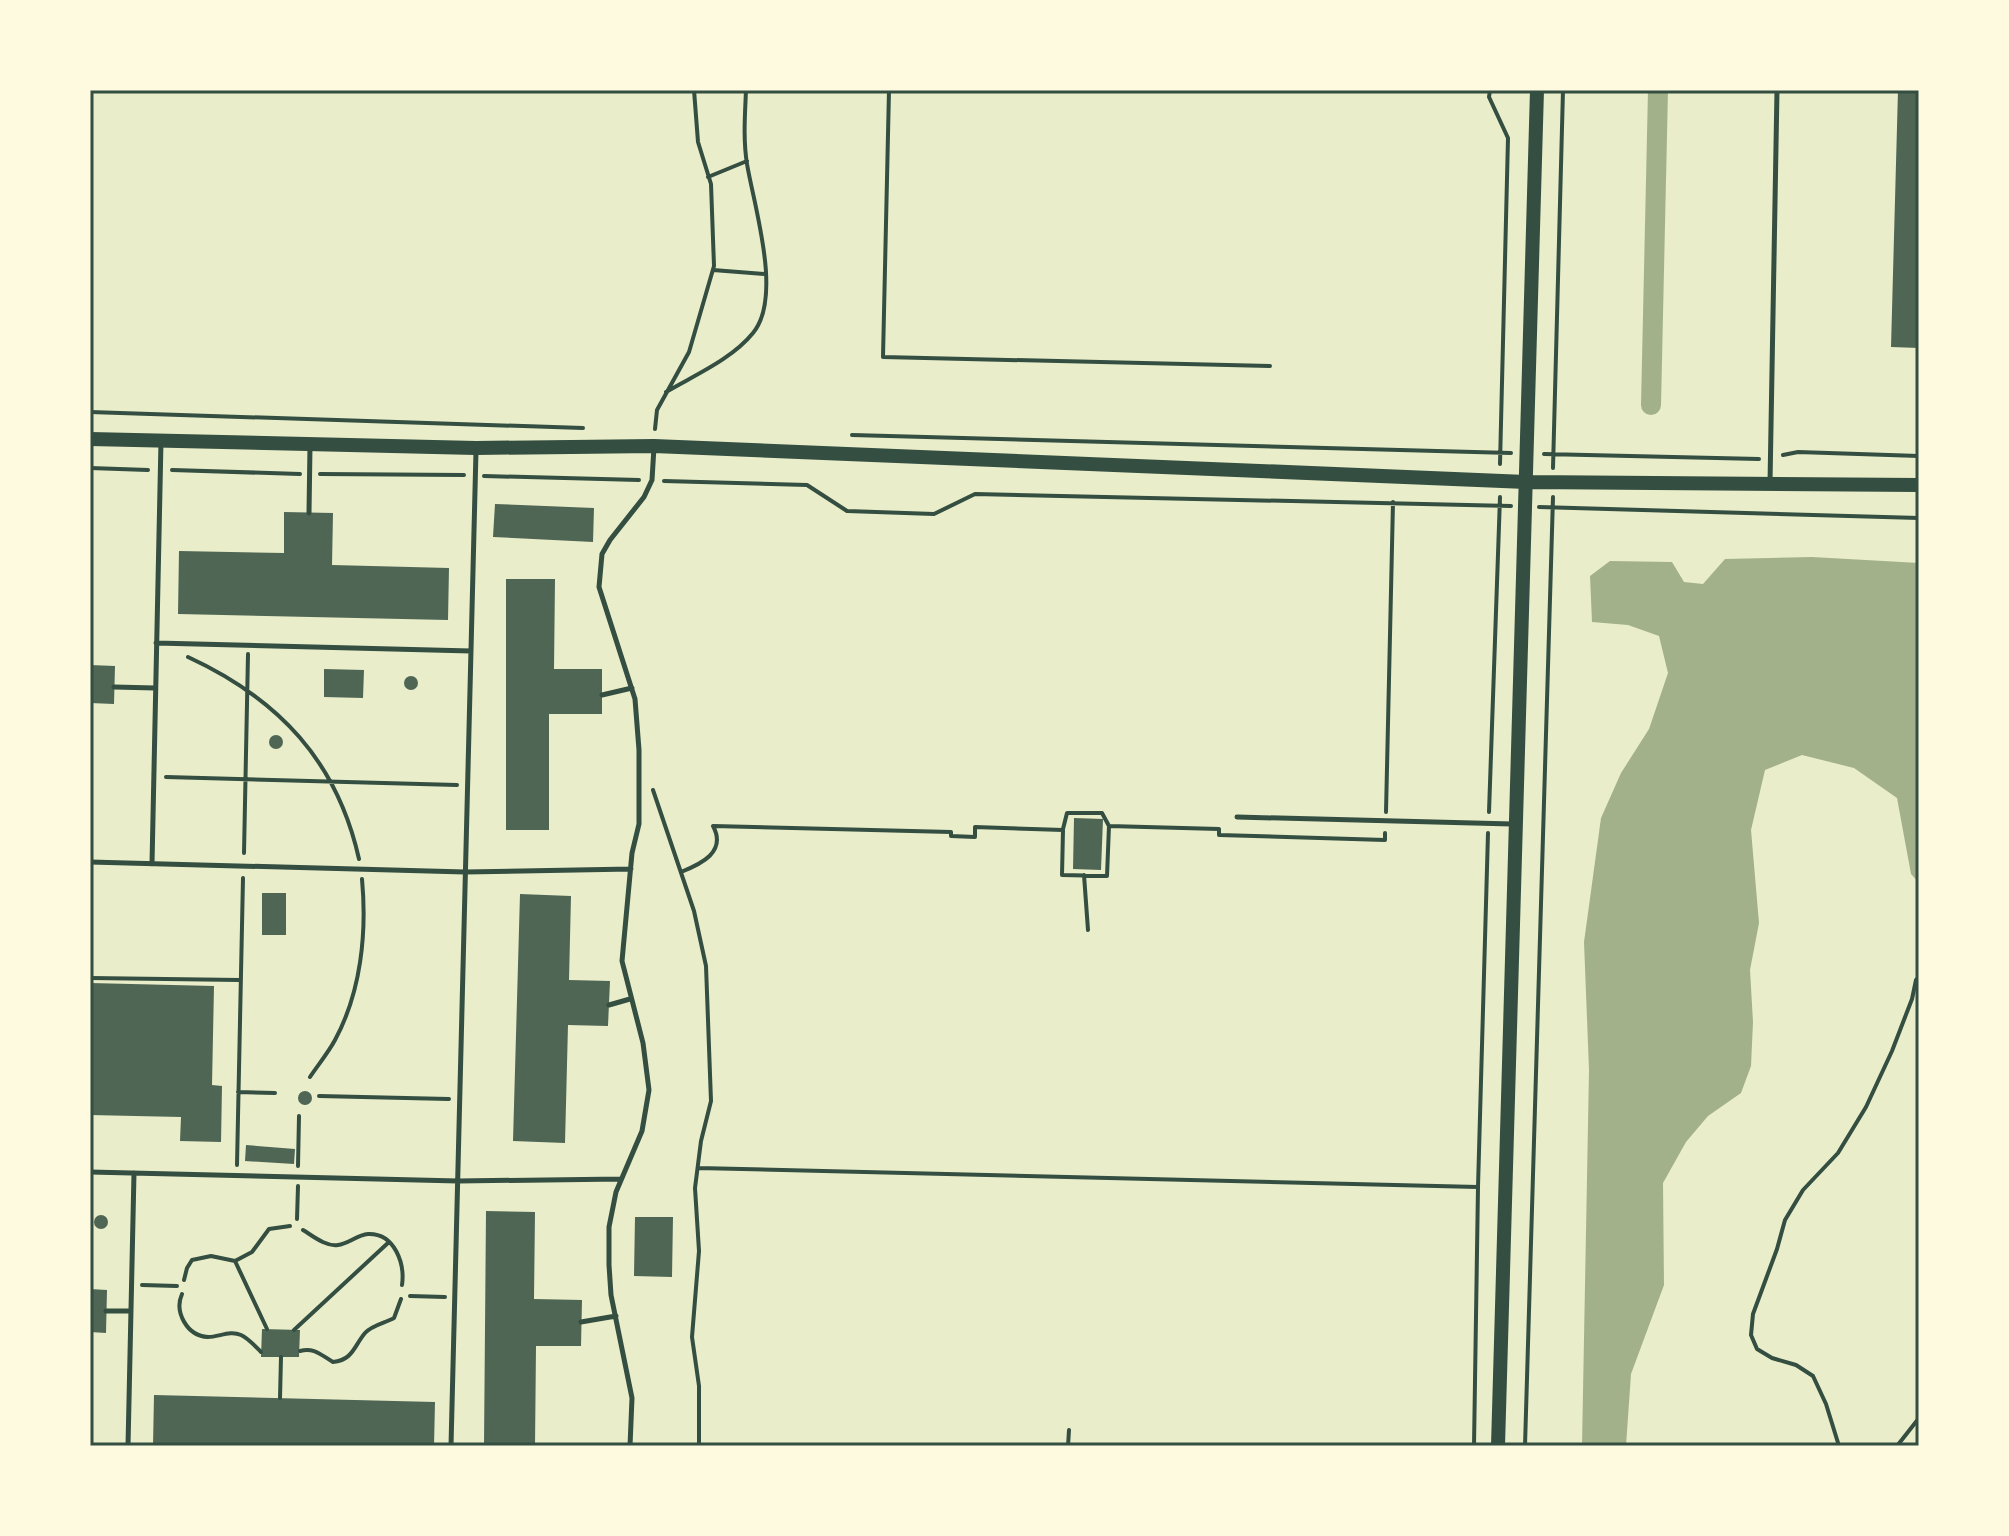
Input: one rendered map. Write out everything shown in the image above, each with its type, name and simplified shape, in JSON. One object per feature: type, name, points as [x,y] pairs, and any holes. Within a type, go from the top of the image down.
[{"type":"street","points":[[1498,1446],[1514,824],[1529,454],[1537,90]]},
{"type":"street","points":[[90,439],[476,448],[654,446],[1528,482],[1919,485]]},
{"type":"lane","points":[[1770,484],[1777,90]]},
{"type":"lane","points":[[152,864],[161,440]]},
{"type":"lane","points":[[309,513],[310,444]]},
{"type":"lane","points":[[630,1446],[632,1398],[611,1295],[609,1227],[621,1179],[642,1131],[649,1090],[643,1043],[622,961],[639,824],[639,750],[632,688],[599,587],[599,572],[602,554],[610,540],[644,497],[652,480],[654,446]]},
{"type":"lane","points":[[451,1446],[476,448]]},
{"type":"lane","points":[[156,643],[471,651]]},
{"type":"lane","points":[[114,687],[155,688]]},
{"type":"lane","points":[[602,695],[632,688]]},
{"type":"lane","points":[[1237,817],[1514,824]]},
{"type":"lane","points":[[90,862],[465,872],[631,869]]},
{"type":"lane","points":[[609,1005],[630,999]]},
{"type":"lane","points":[[90,1172],[458,1181],[621,1179]]},
{"type":"lane","points":[[128,1446],[134,1173]]},
{"type":"lane","points":[[106,1311],[131,1311]]},
{"type":"lane","points":[[581,1322],[616,1316]]},
{"type":"path","points":[[654,446],[657,410],[689,352],[713,270],[714,234],[708,177],[698,142],[694,90]]},
{"type":"path","points":[[664,394],[738,349],[756,331],[764,307],[763,233],[747,161],[744,127],[746,90]]},
{"type":"path","points":[[889,90],[883,357],[1270,366]]},
{"type":"path","points":[[1474,1446],[1478,1187],[1508,138],[1489,97],[1490,90]]},
{"type":"path","points":[[1525,1446],[1563,90]]},
{"type":"path","points":[[708,177],[747,161]]},
{"type":"path","points":[[713,270],[765,274]]},
{"type":"path","points":[[90,412],[598,428]]},
{"type":"path","points":[[645,430],[655,430]]},
{"type":"path","points":[[845,435],[1748,460],[1798,452],[1919,456]]},
{"type":"path","points":[[90,468],[807,485],[847,511],[934,514],[975,494],[1393,502],[1919,518]]},
{"type":"path","points":[[1109,826],[1219,829],[1219,835],[1385,840],[1393,502]]},
{"type":"path","points":[[236,1176],[248,646]]},
{"type":"path","points":[[184,655],[211,668],[284,718],[309,747],[330,781],[352,831],[361,869],[363,945],[352,1000],[335,1040],[310,1077]]},
{"type":"path","points":[[639,750],[694,911],[706,966],[711,1101],[701,1141],[695,1188],[699,1251],[692,1337],[699,1386],[699,1446]]},
{"type":"path","points":[[153,777],[468,785]]},
{"type":"path","points":[[1067,813],[1102,813],[1109,826],[1107,876],[1062,875],[1063,830],[1067,813]]},
{"type":"path","points":[[681,872],[704,863],[712,855],[717,833],[713,826],[951,832],[951,836],[975,837],[975,827],[1063,830]]},
{"type":"path","points":[[1084,875],[1088,930]]},
{"type":"path","points":[[1839,1446],[1826,1404],[1813,1376],[1796,1365],[1772,1358],[1757,1349],[1751,1335],[1753,1314],[1785,1220],[1803,1190],[1838,1153],[1866,1107],[1892,1051],[1919,977]]},
{"type":"path","points":[[90,978],[241,980]]},
{"type":"path","points":[[238,1092],[275,1093]]},
{"type":"path","points":[[319,1096],[460,1099]]},
{"type":"path","points":[[698,1168],[1478,1187]]},
{"type":"path","points":[[184,1280],[192,1260],[211,1256],[235,1261],[252,1252],[269,1229],[290,1226]]},
{"type":"path","points":[[303,1230],[329,1245],[339,1245],[370,1234],[389,1242],[402,1261],[402,1285]]},
{"type":"path","points":[[294,1330],[389,1242]]},
{"type":"path","points":[[235,1261],[267,1329]]},
{"type":"path","points":[[132,1285],[177,1286]]},
{"type":"path","points":[[182,1294],[178,1307],[180,1315],[185,1325],[194,1332],[205,1337],[230,1333],[241,1335],[261,1352]]},
{"type":"path","points":[[410,1296],[455,1297]]},
{"type":"path","points":[[300,1351],[320,1352],[333,1362],[342,1361],[352,1355],[364,1334],[394,1318],[401,1299]]},
{"type":"path","points":[[280,1398],[281,1357]]},
{"type":"path","points":[[1897,1446],[1919,1418]]},
{"type":"path","points":[[1068,1446],[1069,1430]]},
{"type":"shaded area","points":[[1812,557],[1919,563],[1919,883],[1911,874],[1897,798],[1854,768],[1802,755],[1765,770],[1751,830],[1759,923],[1750,970],[1753,1022],[1751,1066],[1741,1093],[1708,1116],[1686,1142],[1663,1183],[1664,1285],[1631,1374],[1626,1446],[1582,1446],[1589,1070],[1584,942],[1601,818],[1621,773],[1649,729],[1668,673],[1659,636],[1628,625],[1592,622],[1590,576],[1610,561],[1672,562],[1684,582],[1703,584],[1725,559]]},
{"type":"building","points":[[1898,90],[1919,90],[1919,348],[1891,347]]},
{"type":"building","points":[[495,504],[594,508],[593,542],[493,537]]},
{"type":"building","points":[[284,512],[333,513],[332,565],[449,568],[448,620],[178,614],[179,551],[284,553]]},
{"type":"building","points":[[506,579],[555,579],[554,669],[602,669],[602,714],[549,714],[549,830],[506,830]]},
{"type":"building","points":[[90,665],[115,666],[114,704],[90,703]]},
{"type":"building","points":[[324,669],[364,670],[363,698],[324,697]]},
{"type":"building","points":[[411,676],[418,683],[411,690],[404,683]]},
{"type":"building","points":[[276,735],[283,742],[276,749],[269,742]]},
{"type":"building","points":[[1074,818],[1103,819],[1101,870],[1073,869]]},
{"type":"building","points":[[262,893],[286,893],[286,935],[262,935]]},
{"type":"building","points":[[520,894],[571,896],[569,980],[610,981],[608,1026],[568,1025],[565,1143],[513,1141]]},
{"type":"building","points":[[90,983],[214,986],[212,1085],[222,1086],[221,1142],[180,1141],[181,1117],[90,1115]]},
{"type":"building","points":[[305,1091],[312,1098],[305,1105],[298,1098]]},
{"type":"building","points":[[246,1145],[295,1149],[294,1164],[245,1161]]},
{"type":"building","points":[[486,1211],[535,1212],[534,1299],[582,1300],[581,1346],[536,1346],[535,1446],[484,1446]]},
{"type":"building","points":[[101,1215],[108,1222],[101,1229],[94,1222]]},
{"type":"building","points":[[635,1217],[673,1217],[672,1277],[634,1276]]},
{"type":"building","points":[[90,1289],[107,1290],[106,1333],[90,1332]]},
{"type":"building","points":[[262,1329],[300,1330],[299,1357],[261,1357]]},
{"type":"building","points":[[154,1395],[435,1402],[434,1446],[153,1446]]},
{"type":"waterway","points":[[1651,405],[1658,90]]}]
